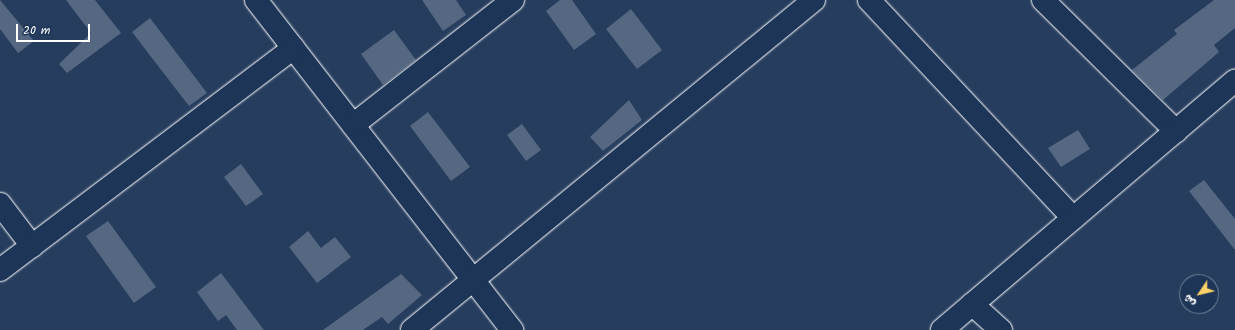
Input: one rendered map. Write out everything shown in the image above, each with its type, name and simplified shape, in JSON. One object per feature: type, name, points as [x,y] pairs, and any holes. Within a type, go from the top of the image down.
[{"type":"street","points":[[256,0],[512,330]]},
{"type":"street","points":[[353,125],[513,0]]},
{"type":"street","points":[[412,330],[814,0]]},
{"type":"street","points":[[869,0],[1073,218]]},
{"type":"street","points":[[1043,0],[1176,131]]},
{"type":"street","points":[[0,270],[294,48]]},
{"type":"street","points":[[942,330],[1235,81]]},
{"type":"street","points":[[0,204],[32,246]]},
{"type":"street","points":[[972,304],[1001,330]]},
{"type":"building","points":[[0,0],[34,41],[18,53],[0,29]]},
{"type":"building","points":[[66,0],[95,0],[121,33],[67,73],[59,64],[91,33]]},
{"type":"building","points":[[422,0],[456,0],[466,15],[443,31]]},
{"type":"building","points":[[560,0],[572,0],[596,34],[574,50],[546,11]]},
{"type":"building","points":[[1214,0],[1235,0],[1235,28],[1214,45],[1219,52],[1163,100],[1132,70],[1177,34],[1174,30]]},
{"type":"building","points":[[631,9],[662,50],[637,69],[606,29]]},
{"type":"building","points":[[150,18],[207,93],[189,106],[132,32]]},
{"type":"building","points":[[394,30],[416,60],[383,85],[361,54]]},
{"type":"building","points":[[629,100],[642,120],[603,151],[590,137]]},
{"type":"building","points":[[428,112],[470,167],[451,181],[410,126]]},
{"type":"building","points":[[522,124],[541,150],[526,161],[507,135]]},
{"type":"building","points":[[1078,130],[1090,149],[1061,167],[1048,148]]},
{"type":"building","points":[[241,164],[263,194],[246,206],[224,177]]},
{"type":"building","points":[[1204,180],[1235,219],[1235,250],[1189,191]]},
{"type":"building","points":[[108,221],[156,287],[134,303],[86,236]]},
{"type":"building","points":[[308,231],[321,248],[335,237],[351,257],[317,283],[289,247]]},
{"type":"building","points":[[221,273],[264,330],[237,330],[226,315],[218,321],[197,292]]},
{"type":"building","points":[[401,274],[422,295],[388,324],[382,317],[363,330],[323,330]]}]
